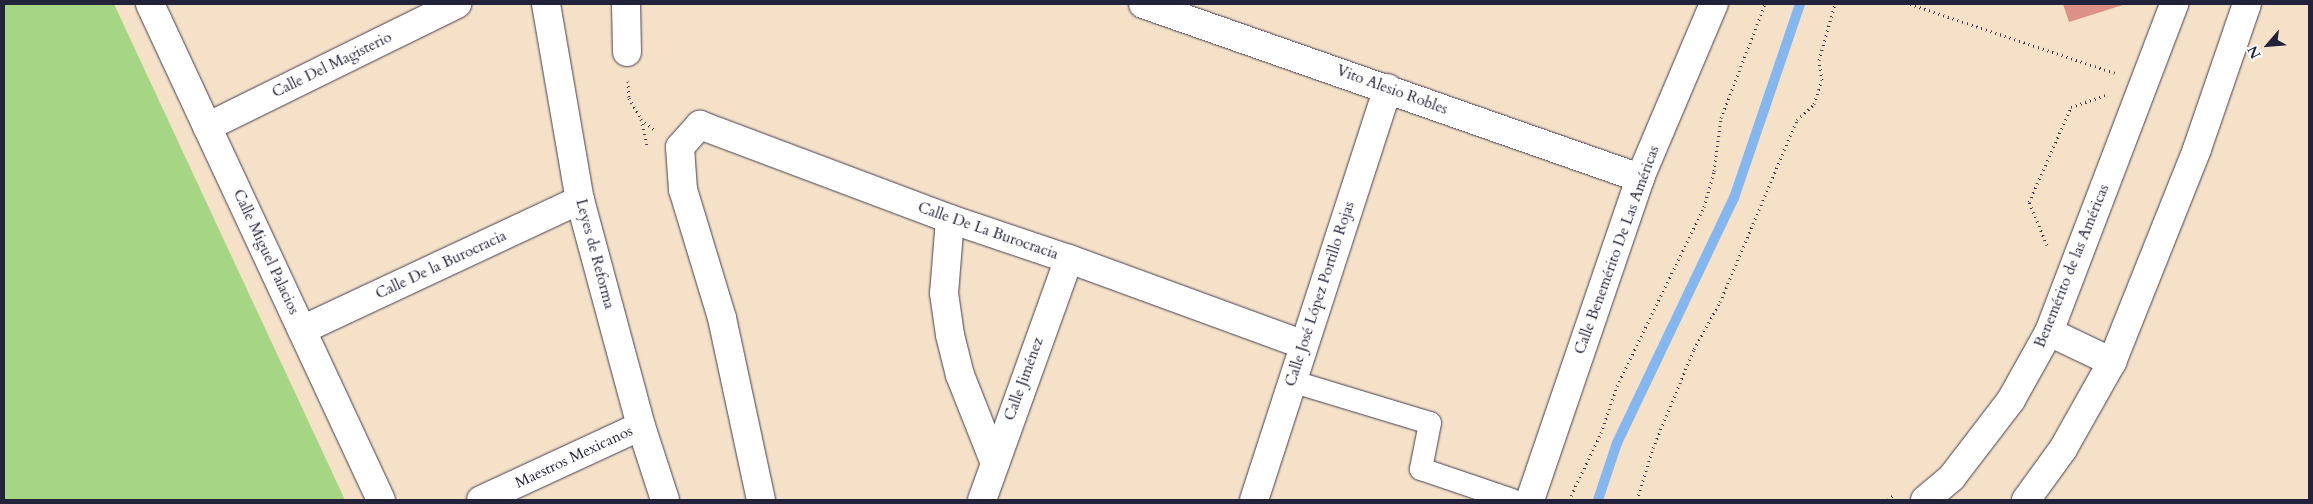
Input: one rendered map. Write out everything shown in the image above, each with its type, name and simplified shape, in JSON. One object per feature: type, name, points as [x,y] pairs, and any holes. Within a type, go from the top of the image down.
[{"type":"street","name":"Calle Miguel Palacios","points":[[150,4],[381,500]]},
{"type":"street","name":"Calle Del Magisterio","points":[[207,127],[456,4]]},
{"type":"street","name":"Leyes de Reforma","points":[[546,4],[580,200],[641,426],[665,500]]},
{"type":"street","points":[[626,4],[627,52]]},
{"type":"street","name":"Vito Alesio Robles","points":[[1143,4],[1388,88],[1640,178]]},
{"type":"street","name":"Calle Benemérito De Las Américas","points":[[1530,500],[1640,178],[1714,4]]},
{"type":"street","name":"Benemérito de las Américas","points":[[1913,494],[1952,477],[2011,400],[2049,332],[2174,4]]},
{"type":"street","points":[[2026,500],[2063,449],[2112,362],[2197,149],[2247,4]]},
{"type":"street","name":"Calle José López Portillo Rojas","points":[[1254,500],[1291,381],[1388,88]]},
{"type":"street","name":"Calle De La Burocracia","points":[[680,147],[700,125],[950,219],[1069,259],[1304,345]]},
{"type":"street","points":[[680,147],[683,190],[722,318],[761,500]]},
{"type":"street","name":"Calle De la Burocracia","points":[[302,330],[580,200]]},
{"type":"street","points":[[950,219],[944,293],[950,335],[960,375],[994,461]]},
{"type":"street","name":"Calle Jiménez","points":[[982,500],[994,461],[1069,259]]},
{"type":"street","points":[[2049,332],[2112,362]]},
{"type":"street","points":[[1291,381],[1430,423],[1420,469],[1512,500]]},
{"type":"street","name":"Maestros Mexicanos","points":[[481,500],[641,426]]},
{"type":"path","points":[[1569,500],[1601,433],[1617,386],[1704,207],[1714,171],[1721,118],[1765,4]]},
{"type":"path","points":[[1638,500],[1653,448],[1694,349],[1720,302],[1798,120],[1814,104],[1822,80],[1819,60],[1835,4]]},
{"type":"path","points":[[1910,4],[2118,74],[2116,80]]},
{"type":"path","points":[[627,52],[629,98],[641,119],[680,147]]},
{"type":"path","points":[[2048,247],[2029,202],[2071,107],[2111,93]]},
{"type":"path","points":[[1888,500],[1913,494]]},
{"type":"green space","points":[[4,4],[114,4],[345,500],[4,500]]},
{"type":"building","points":[[2063,4],[2126,4],[2069,22]]},
{"type":"waterway","points":[[1598,500],[1617,443],[1734,198],[1800,4]]}]
